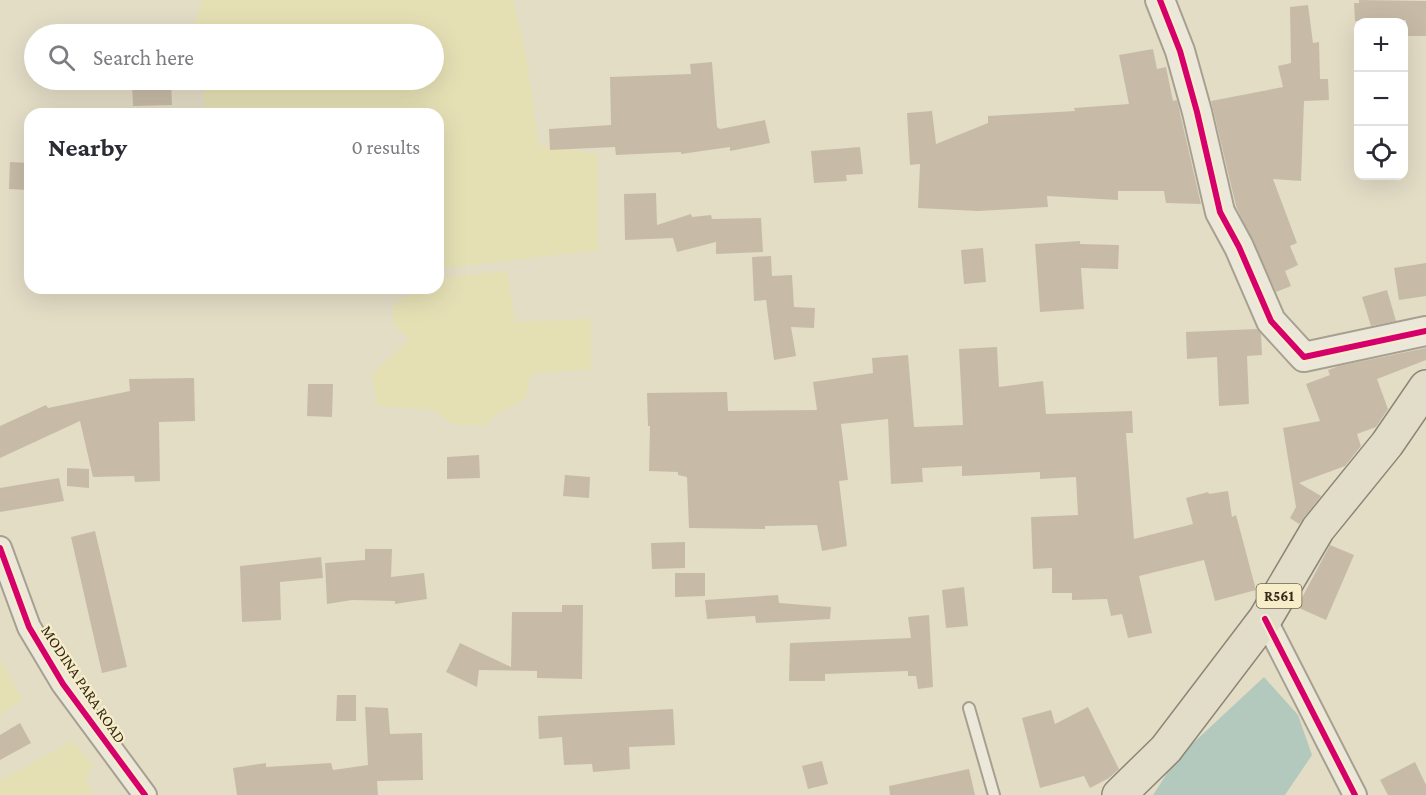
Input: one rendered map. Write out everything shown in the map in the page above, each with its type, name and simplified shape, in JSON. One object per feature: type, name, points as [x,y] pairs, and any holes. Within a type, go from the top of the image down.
[{"type":"main road","name":"R561","points":[[1119,795],[1166,749],[1265,619],[1318,529],[1387,444],[1426,387]]},
{"type":"street","points":[[1160,0],[1180,51],[1220,212],[1239,247],[1271,321],[1304,357],[1426,331]]},
{"type":"street","name":"MODINA PARA ROAD","points":[[0,548],[29,627],[63,684],[145,795]]},
{"type":"street","points":[[1265,619],[1355,795]]},
{"type":"lane","points":[[969,708],[994,795]]},
{"type":"shaded area","points":[[202,0],[513,0],[526,56],[539,145],[598,154],[598,250],[444,268],[444,108],[205,108],[202,90],[444,90],[444,24],[195,24]]},
{"type":"shaded area","points":[[507,271],[515,322],[591,319],[591,369],[531,374],[526,399],[498,413],[486,425],[453,425],[434,410],[377,406],[372,374],[410,339],[393,324],[393,305],[412,294],[444,294],[444,277]]},
{"type":"shaded area","points":[[0,658],[22,700],[0,716]]},
{"type":"shaded area","points":[[1264,677],[1298,715],[1312,755],[1285,795],[1153,795],[1177,758]]},
{"type":"shaded area","points":[[72,741],[94,765],[86,779],[93,795],[0,795],[0,781]]},
{"type":"building","points":[[1359,0],[1426,1],[1426,36],[1408,36],[1408,18],[1355,18],[1354,3],[1359,3]]},
{"type":"building","points":[[1308,5],[1313,43],[1319,42],[1320,79],[1328,79],[1329,100],[1304,101],[1301,181],[1273,179],[1297,243],[1290,246],[1298,265],[1285,271],[1291,286],[1276,292],[1236,206],[1211,101],[1283,87],[1278,66],[1291,63],[1290,7]]},
{"type":"building","points":[[1153,49],[1157,69],[1166,67],[1173,101],[1177,100],[1201,204],[1166,203],[1164,191],[1118,191],[1118,200],[1047,196],[1048,207],[978,211],[918,208],[920,164],[910,165],[907,113],[932,111],[936,144],[988,123],[988,116],[1075,111],[1074,108],[1129,104],[1119,55]]},
{"type":"building","points":[[712,62],[717,127],[720,129],[765,120],[770,143],[730,151],[730,147],[681,154],[681,152],[616,155],[615,147],[550,150],[549,129],[611,125],[610,77],[691,74],[690,64]]},
{"type":"building","points":[[132,90],[171,90],[172,105],[133,106]]},
{"type":"building","points":[[860,147],[863,174],[846,175],[847,181],[814,183],[811,151]]},
{"type":"building","points":[[10,162],[24,163],[24,190],[9,189]]},
{"type":"building","points":[[656,193],[657,225],[691,214],[692,217],[711,215],[712,219],[761,218],[763,252],[716,254],[716,242],[677,252],[673,238],[625,240],[624,194]]},
{"type":"building","points":[[1080,241],[1080,244],[1119,245],[1118,269],[1081,268],[1084,309],[1040,312],[1035,244]]},
{"type":"building","points":[[983,248],[986,282],[964,284],[961,250]]},
{"type":"building","points":[[771,256],[772,276],[792,275],[794,307],[815,308],[814,328],[791,327],[796,356],[774,360],[766,300],[754,301],[752,257]]},
{"type":"building","points":[[1426,263],[1426,296],[1399,300],[1394,268]]},
{"type":"building","points":[[1387,290],[1396,321],[1371,326],[1362,297]]},
{"type":"building","points":[[1257,329],[1261,334],[1262,355],[1247,356],[1249,404],[1219,406],[1217,357],[1187,359],[1186,332]]},
{"type":"building","points":[[997,347],[999,387],[1043,381],[1046,414],[1132,411],[1133,433],[1126,433],[1134,539],[1193,524],[1186,498],[1208,492],[1209,494],[1228,491],[1232,517],[1236,515],[1256,590],[1215,601],[1204,560],[1139,576],[1152,633],[1128,638],[1122,614],[1111,616],[1107,599],[1072,600],[1072,593],[1052,593],[1052,568],[1033,569],[1031,517],[1078,515],[1076,477],[1040,479],[1040,472],[962,476],[962,466],[922,468],[923,482],[891,484],[888,419],[841,424],[848,480],[839,481],[847,546],[822,551],[817,525],[765,526],[765,529],[689,528],[687,477],[678,475],[678,472],[649,471],[650,426],[648,426],[647,393],[727,392],[728,411],[817,410],[813,382],[873,373],[872,358],[908,355],[914,427],[963,425],[959,349]]},
{"type":"building","points":[[1426,348],[1426,360],[1377,379],[1388,409],[1376,427],[1357,434],[1361,446],[1345,466],[1299,483],[1321,496],[1299,524],[1290,518],[1296,507],[1283,428],[1320,421],[1306,384],[1330,375],[1328,370],[1339,366]]},
{"type":"building","points":[[194,378],[195,421],[159,422],[160,481],[135,482],[134,476],[93,477],[80,421],[0,458],[0,426],[46,405],[48,408],[130,391],[129,379]]},
{"type":"building","points":[[308,384],[333,384],[332,417],[307,416]]},
{"type":"building","points":[[479,455],[480,478],[447,479],[447,457]]},
{"type":"building","points":[[67,468],[89,469],[89,488],[67,486]]},
{"type":"building","points":[[565,475],[590,477],[589,498],[563,496]]},
{"type":"building","points":[[59,478],[64,501],[0,512],[0,488]]},
{"type":"building","points":[[95,531],[127,667],[102,673],[71,537]]},
{"type":"building","points":[[685,542],[685,568],[652,569],[651,543]]},
{"type":"building","points":[[1330,545],[1354,555],[1326,620],[1297,607]]},
{"type":"building","points":[[365,549],[392,549],[391,577],[424,573],[427,599],[395,604],[395,601],[352,600],[327,604],[325,563],[365,560]]},
{"type":"building","points":[[321,557],[323,578],[280,582],[281,620],[242,622],[240,566]]},
{"type":"building","points":[[675,573],[705,573],[705,596],[675,597]]},
{"type":"building","points":[[964,587],[968,626],[946,628],[942,590]]},
{"type":"building","points":[[778,595],[779,603],[831,607],[830,619],[756,623],[755,616],[707,619],[705,600]]},
{"type":"building","points":[[562,605],[583,605],[582,679],[537,678],[537,671],[479,670],[477,687],[446,672],[460,643],[511,667],[512,612],[562,612]]},
{"type":"building","points":[[929,615],[933,687],[918,689],[916,676],[908,676],[908,671],[825,674],[825,681],[789,681],[790,643],[911,638],[908,617]]},
{"type":"building","points":[[337,695],[356,695],[356,721],[336,721]]},
{"type":"building","points":[[365,707],[388,708],[390,734],[422,733],[423,780],[377,781],[378,795],[237,795],[233,768],[266,763],[266,767],[331,763],[333,770],[368,765]]},
{"type":"building","points":[[1088,707],[1119,769],[1109,778],[1090,788],[1084,776],[1040,788],[1022,718],[1051,710],[1055,724]]},
{"type":"building","points":[[673,709],[675,745],[629,747],[630,769],[593,772],[592,764],[564,765],[562,737],[539,739],[538,716]]},
{"type":"building","points":[[20,723],[31,743],[0,760],[0,735]]},
{"type":"building","points":[[822,761],[828,784],[808,789],[802,766]]},
{"type":"building","points":[[1415,762],[1426,785],[1426,795],[1388,795],[1380,780]]},
{"type":"building","points":[[969,769],[975,795],[890,795],[889,786]]},
{"type":"cycle path","points":[[1160,0],[1180,51],[1220,212],[1239,247],[1271,321],[1304,357],[1426,331]]},
{"type":"cycle path","points":[[0,548],[29,627],[63,684],[145,795]]},
{"type":"cycle path","points":[[1265,619],[1355,795]]}]
